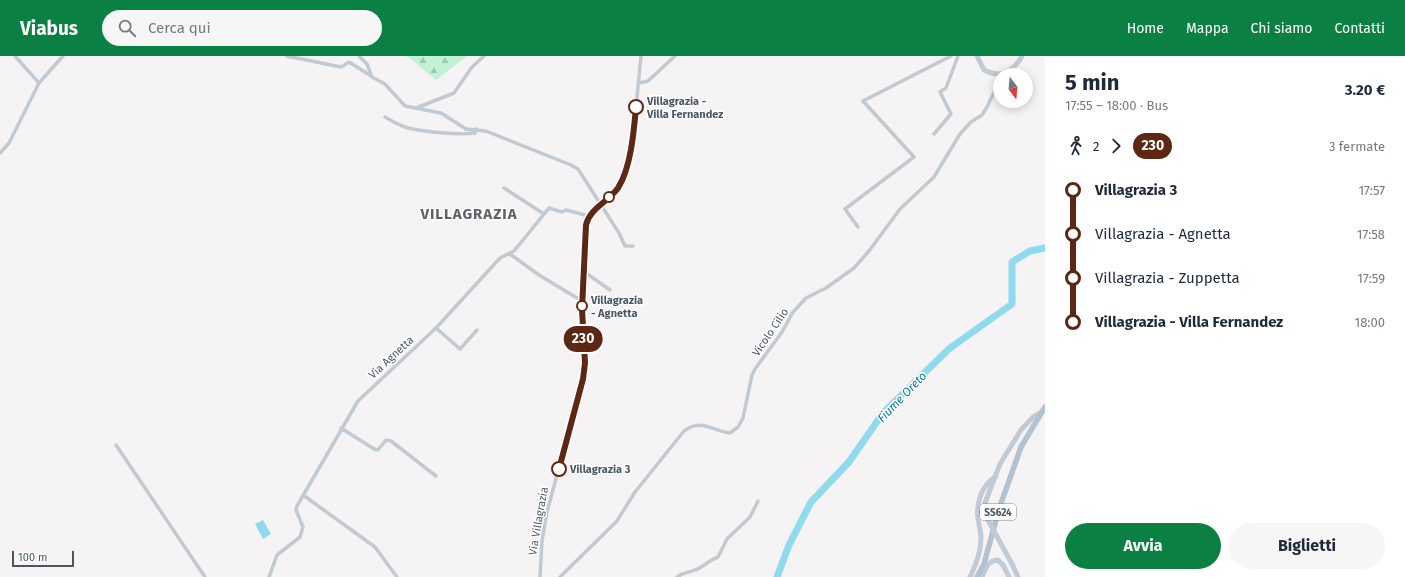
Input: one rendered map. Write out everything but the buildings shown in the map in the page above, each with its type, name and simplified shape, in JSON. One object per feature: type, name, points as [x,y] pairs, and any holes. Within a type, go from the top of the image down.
[{"type":"main road","points":[[977,56],[984,70],[990,74],[993,74]]},
{"type":"main road","points":[[1013,68],[1022,56]]},
{"type":"main road","name":"SS624","points":[[977,577],[984,564],[999,509],[1021,447],[1045,407]]},
{"type":"main road","points":[[1018,577],[988,520],[985,503],[1000,464],[1021,430],[1033,417],[1045,411]]},
{"type":"main road","points":[[970,577],[980,551],[981,537],[978,518],[980,498],[985,486],[997,475]]},
{"type":"main road","points":[[982,577],[988,564],[992,560],[998,560],[1003,565],[1009,577]]},
{"type":"street","points":[[15,56],[39,83]]},
{"type":"street","points":[[0,153],[9,143],[39,83],[63,56]]},
{"type":"street","points":[[287,56],[341,67],[350,62],[384,84],[405,106],[441,113],[466,128],[486,131],[571,165],[583,176],[625,246],[633,246]]},
{"type":"street","points":[[359,56],[367,64],[372,76]]},
{"type":"street","points":[[415,109],[454,93],[472,67],[484,56]]},
{"type":"street","points":[[504,188],[544,214],[551,208],[562,212],[566,210],[589,216],[617,189],[624,176],[635,117],[641,56]]},
{"type":"street","points":[[639,82],[648,81],[674,56]]},
{"type":"street","points":[[858,228],[845,209],[914,157],[863,101],[951,56]]},
{"type":"street","points":[[934,134],[951,114],[940,92],[946,88],[958,56]]},
{"type":"street","name":"Vicolo Cilio","points":[[560,577],[617,520],[635,492],[684,431],[692,426],[698,425],[730,432],[738,427],[743,418],[752,375],[793,312],[806,298],[826,288],[854,268],[900,210],[934,177],[960,134],[971,122],[982,115],[993,95]]},
{"type":"street","points":[[385,117],[407,128],[420,130],[454,134],[475,133],[476,129]]},
{"type":"street","name":"Via Agnetta","points":[[269,577],[277,555],[300,537],[303,527],[296,510],[341,428],[363,396],[436,328],[500,258],[510,254],[544,214]]},
{"type":"street","name":"Via Villagrazia","points":[[540,577],[542,542],[547,512],[583,379],[585,363],[582,301],[583,271],[586,225],[589,216]]},
{"type":"street","points":[[510,254],[539,275],[582,301]]},
{"type":"street","points":[[583,271],[610,290]]},
{"type":"street","points":[[436,328],[460,349],[477,330]]},
{"type":"street","points":[[341,428],[374,449],[378,450],[386,440],[391,441],[436,476]]},
{"type":"street","points":[[116,445],[205,577]]},
{"type":"street","points":[[303,495],[375,546],[397,577]]},
{"type":"street","points":[[677,577],[686,572],[698,569],[709,560],[718,557],[727,539],[750,518],[758,501]]},
{"type":"green space","points":[[407,56],[467,56],[436,80]]},
{"type":"water","points":[[263,520],[271,534],[263,539],[255,524]]},
{"type":"waterway","name":"Fiume Oreto","points":[[777,577],[789,545],[811,502],[849,462],[883,413],[950,348],[1012,304],[1012,262],[1030,251],[1045,248]]},
{"type":"bus line","name":"230","points":[[559,469],[577,405],[585,363],[582,309],[586,225],[589,216],[614,193],[624,176],[628,162],[636,107]]},
{"type":"place","name":"Villagrazia - Villa Fernandez","points":[[636,107]]},
{"type":"place","name":"Villagrazia - Agnetta","points":[[582,306]]},
{"type":"place","name":"Villagrazia 3","points":[[559,469]]},
{"type":"district","name":"VILLAGRAZIA","points":[[469,214]]}]
